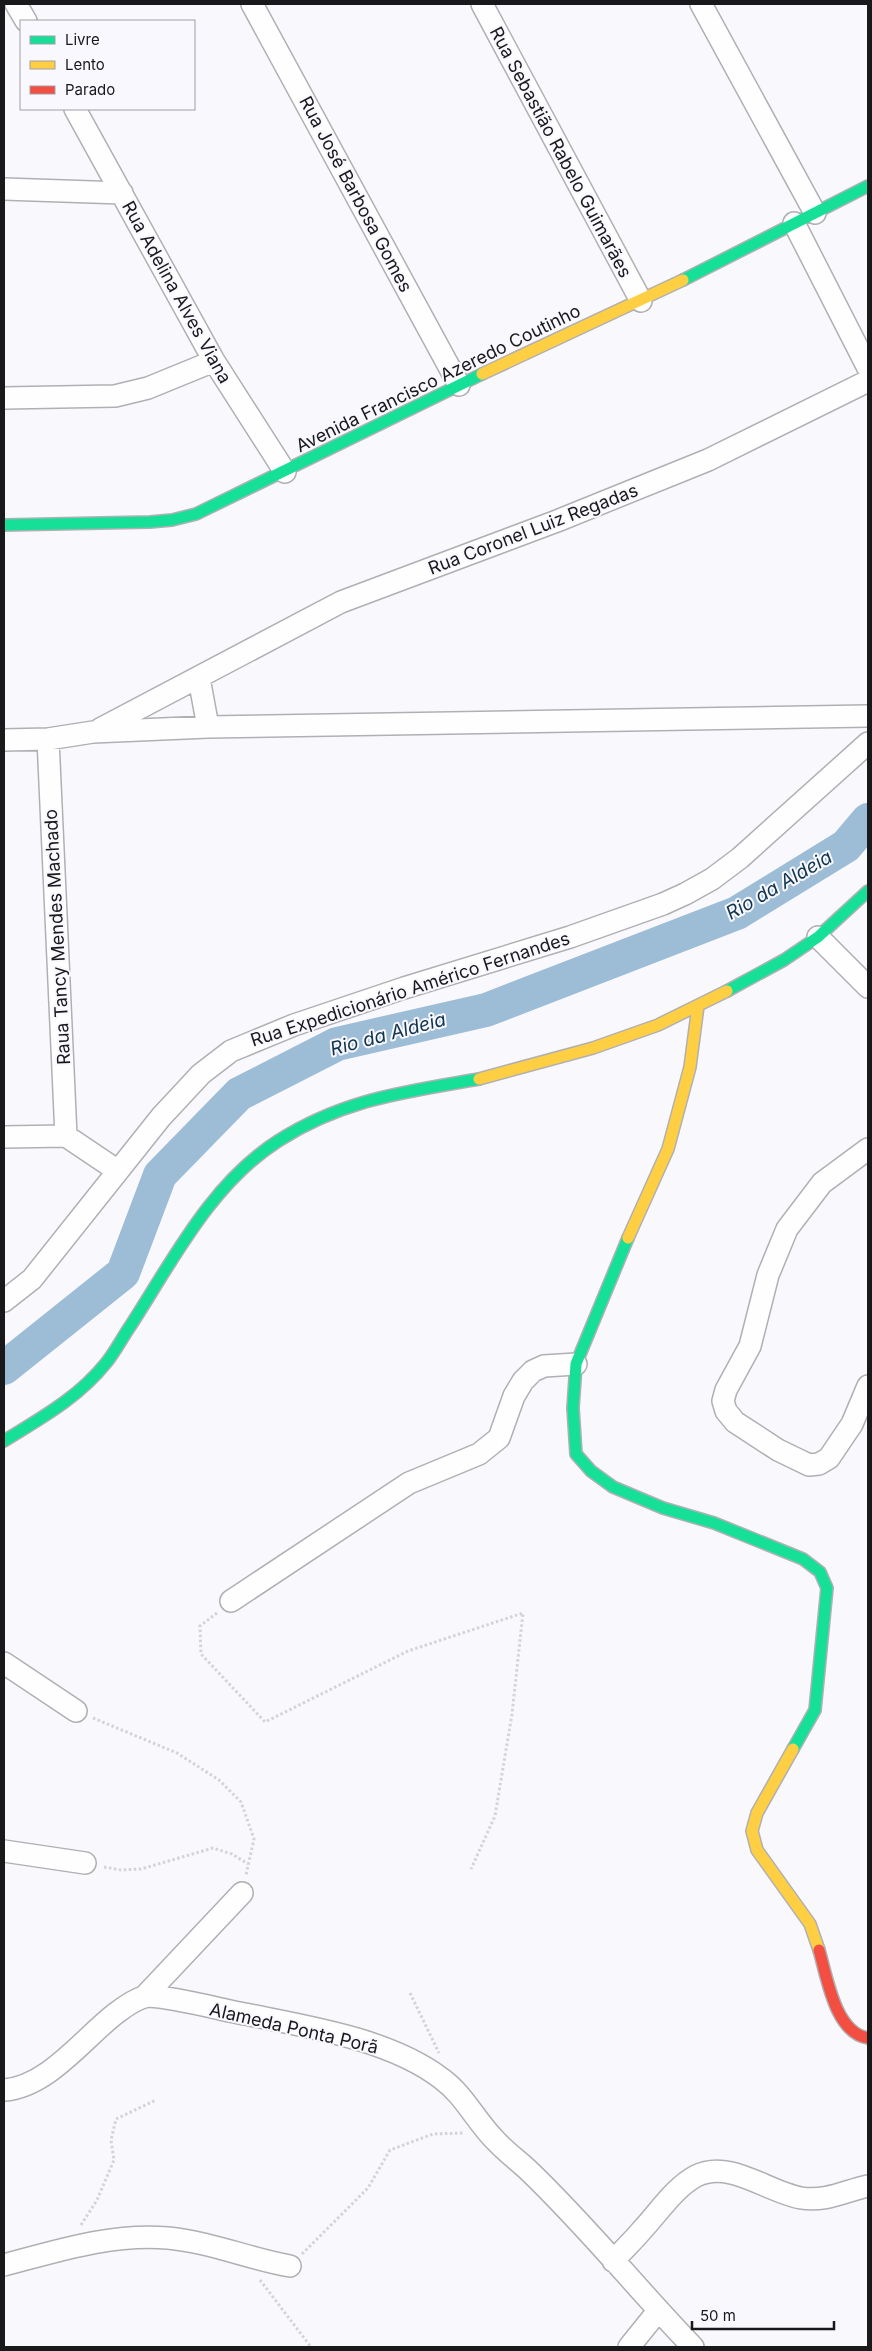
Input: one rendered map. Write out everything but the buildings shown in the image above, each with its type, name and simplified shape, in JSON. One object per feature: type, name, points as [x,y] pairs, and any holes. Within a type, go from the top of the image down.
[{"type":"street","points":[[16,4],[25,20]]},
{"type":"street","name":"Rua José Barbosa Gomes","points":[[252,4],[459,385]]},
{"type":"street","name":"Rua Sebastião Rabelo Guimarães","points":[[482,4],[641,301]]},
{"type":"street","points":[[701,4],[815,213]]},
{"type":"street","name":"Rua Adelina Alves Viana","points":[[76,110],[214,361],[285,472]]},
{"type":"street","name":"Avenida Francisco Azeredo Coutinho","points":[[4,525],[172,520],[196,514],[459,385],[641,301],[868,186]]},
{"type":"street","points":[[4,190],[122,193]]},
{"type":"street","points":[[794,222],[868,368]]},
{"type":"street","points":[[4,398],[115,396],[148,388],[214,361]]},
{"type":"street","name":"Rua Coronel Luiz Regadas","points":[[93,732],[341,602],[557,521],[708,460],[868,381]]},
{"type":"street","points":[[199,678],[208,727]]},
{"type":"street","name":"Rua Coronel Luiz Regadas","points":[[4,740],[48,738],[93,732],[208,727],[868,716]]},
{"type":"street","name":"Raua Tancy Mendes Machado","points":[[48,738],[66,1136]]},
{"type":"street","name":"Rua Expedicionário Américo Fernandes","points":[[4,1301],[32,1279],[161,1117],[201,1074],[231,1051],[294,1025],[570,936],[663,904],[685,894],[712,879],[740,858],[868,743]]},
{"type":"street","points":[[4,1441],[56,1409],[80,1391],[106,1363],[209,1205],[241,1170],[278,1141],[337,1110],[374,1098],[493,1076],[593,1048],[658,1025],[784,960],[818,937],[868,891]]},
{"type":"street","points":[[818,937],[868,987]]},
{"type":"street","points":[[698,1006],[690,1067],[668,1150],[618,1260],[576,1364],[573,1408],[576,1454],[591,1471],[613,1487],[663,1508],[714,1523],[803,1559],[820,1572],[827,1588],[815,1710],[757,1813],[752,1831],[757,1850],[810,1924],[839,2016],[861,2037],[868,2038]]},
{"type":"street","points":[[4,1137],[66,1136],[118,1171]]},
{"type":"street","points":[[868,1149],[822,1184],[787,1229],[768,1275],[750,1346],[726,1390],[723,1402],[726,1411],[735,1422],[778,1450],[809,1465],[819,1464],[829,1458],[852,1424],[868,1386]]},
{"type":"street","points":[[231,1601],[409,1483],[479,1454],[499,1438],[514,1396],[533,1372],[544,1366],[576,1364]]},
{"type":"street","points":[[4,1663],[76,1711]]},
{"type":"street","points":[[4,1851],[84,1863]]},
{"type":"street","points":[[4,2090],[12,2089],[41,2078],[102,2024],[125,2006],[145,1996],[242,1893]]},
{"type":"street","name":"Alameda Ponta Porã","points":[[145,1996],[171,1999],[366,2042],[392,2052],[443,2079],[467,2104],[488,2133],[527,2169],[693,2347]]},
{"type":"street","points":[[613,2261],[681,2186],[696,2176],[711,2171],[729,2172],[768,2188],[802,2198],[822,2199],[868,2186]]},
{"type":"street","points":[[4,2265],[66,2248],[144,2237],[170,2239],[290,2266]]},
{"type":"street","points":[[629,2347],[658,2311]]},
{"type":"path","points":[[231,1601],[200,1626],[201,1654],[265,1722],[408,1650],[523,1613],[512,1714],[496,1816],[471,1869]]},
{"type":"path","points":[[76,1711],[177,1753],[220,1780],[241,1802],[254,1839],[242,1893]]},
{"type":"path","points":[[84,1863],[121,1870],[141,1869],[213,1848],[232,1854],[248,1864]]},
{"type":"path","points":[[410,1993],[440,2056]]},
{"type":"path","points":[[66,2248],[97,2200],[114,2160],[111,2140],[116,2118],[156,2100]]},
{"type":"path","points":[[290,2266],[368,2188],[390,2150],[433,2134],[488,2133]]},
{"type":"path","points":[[254,2272],[311,2347]]},
{"type":"waterway","name":"Rio da Aldeia","points":[[4,1368],[123,1273],[160,1175],[239,1094],[337,1044],[486,1010],[737,913],[846,846],[868,820]]},
{"type":"traffic: fast","points":[[683,280],[868,186]]},
{"type":"traffic: fast","points":[[4,525],[150,522],[172,520],[196,514],[482,374]]},
{"type":"traffic: fast","points":[[727,991],[784,960],[818,937],[868,891]]},
{"type":"traffic: fast","points":[[4,1441],[71,1397],[106,1363],[195,1225],[213,1201],[254,1159],[278,1141],[303,1127],[351,1106],[400,1093],[479,1079]]},
{"type":"traffic: fast","points":[[628,1238],[576,1364],[573,1408],[576,1454],[591,1471],[613,1487],[663,1508],[714,1523],[803,1559],[820,1572],[827,1588],[815,1710],[793,1749]]},
{"type":"traffic: slow","points":[[482,374],[683,280]]},
{"type":"traffic: slow","points":[[479,1079],[593,1048],[658,1025],[727,991]]},
{"type":"traffic: slow","points":[[628,1238],[668,1149],[690,1067],[698,1006]]},
{"type":"traffic: slow","points":[[793,1749],[757,1813],[752,1831],[757,1850],[810,1924],[819,1950]]},
{"type":"traffic: jam","points":[[819,1950],[829,1988],[840,2015],[857,2034],[868,2038]]}]
